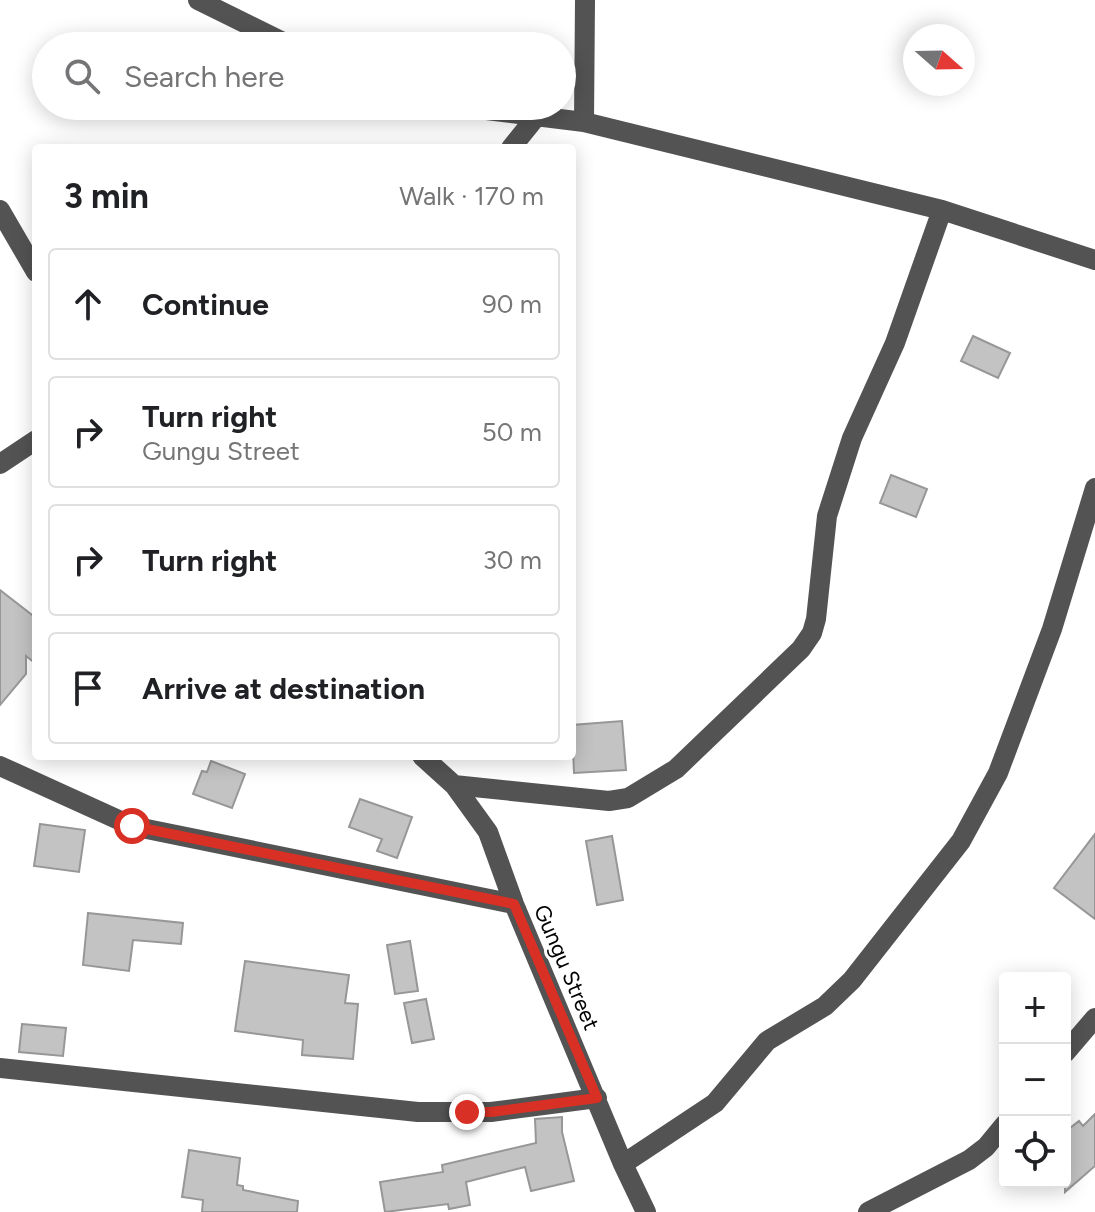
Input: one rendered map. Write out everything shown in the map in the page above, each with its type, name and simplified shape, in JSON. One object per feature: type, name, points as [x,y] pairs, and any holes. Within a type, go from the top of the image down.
[{"type":"street","points":[[198,0],[263,32]]},
{"type":"street","points":[[584,122],[585,0]]},
{"type":"street","points":[[514,144],[534,120]]},
{"type":"street","points":[[565,120],[584,122],[942,210],[1095,260]]},
{"type":"street","points":[[0,210],[32,265]]},
{"type":"street","points":[[454,785],[609,801],[628,798],[676,769],[801,649],[812,633],[816,619],[831,503],[852,438],[895,343],[942,210]]},
{"type":"street","points":[[0,464],[32,443]]},
{"type":"street","points":[[623,1164],[715,1103],[767,1041],[825,1006],[852,980],[961,841],[998,773],[1052,629],[1095,488]]},
{"type":"street","name":"Gungu Street","points":[[426,760],[454,785],[488,832],[514,904],[646,1212]]},
{"type":"street","points":[[0,766],[132,826],[514,904]]},
{"type":"street","points":[[1071,1046],[1095,1018]]},
{"type":"street","points":[[0,1068],[418,1112],[491,1112],[597,1098]]},
{"type":"street","points":[[868,1212],[969,1160],[999,1131]]},
{"type":"building","points":[[973,336],[1010,353],[998,378],[961,361]]},
{"type":"building","points":[[891,475],[927,489],[916,517],[880,503]]},
{"type":"building","points":[[0,590],[32,615],[32,661],[26,656],[26,674],[0,705]]},
{"type":"building","points":[[622,721],[626,770],[574,773],[576,725]]},
{"type":"building","points":[[211,761],[245,774],[232,808],[193,794],[202,771],[207,772]]},
{"type":"building","points":[[360,799],[412,817],[397,858],[377,851],[382,839],[349,827]]},
{"type":"building","points":[[40,824],[85,830],[79,872],[34,866]]},
{"type":"building","points":[[1095,834],[1095,919],[1054,888]]},
{"type":"building","points":[[612,836],[623,900],[597,905],[586,841]]},
{"type":"building","points":[[88,913],[183,923],[181,944],[133,940],[129,971],[83,965]]},
{"type":"building","points":[[410,941],[418,991],[395,994],[387,945]]},
{"type":"building","points":[[245,961],[349,975],[345,1003],[358,1004],[353,1059],[302,1055],[303,1040],[235,1031]]},
{"type":"building","points":[[426,999],[434,1039],[412,1043],[404,1003]]},
{"type":"building","points":[[22,1024],[66,1028],[63,1056],[19,1052]]},
{"type":"building","points":[[1095,1114],[1095,1166],[1071,1187],[1071,1127],[1079,1121],[1083,1126]]},
{"type":"building","points":[[562,1117],[562,1132],[574,1181],[531,1191],[525,1167],[466,1182],[470,1205],[449,1209],[448,1204],[385,1212],[380,1182],[443,1172],[442,1165],[536,1143],[535,1119]]},
{"type":"building","points":[[189,1150],[240,1158],[237,1185],[243,1186],[243,1190],[298,1201],[297,1212],[202,1212],[203,1200],[182,1197]]},
{"type":"route","points":[[132,826],[514,904],[597,1098],[491,1112],[467,1112]]}]
